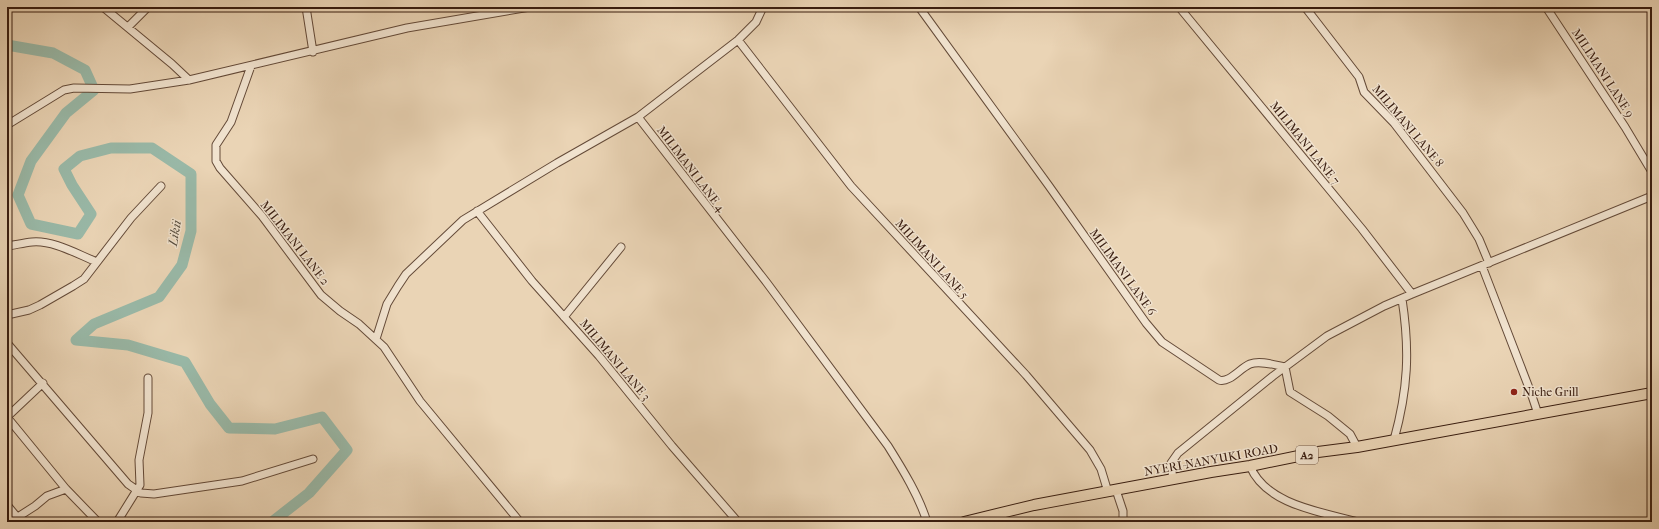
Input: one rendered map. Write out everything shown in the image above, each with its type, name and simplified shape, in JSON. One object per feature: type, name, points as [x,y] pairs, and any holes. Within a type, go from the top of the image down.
[{"type":"highway","name":"NYERI-NANYUKI ROAD","points":[[964,522],[1034,505],[1250,466],[1318,452],[1357,447],[1652,393]]},
{"type":"street","points":[[103,7],[189,80]]},
{"type":"street","points":[[128,27],[148,7]]},
{"type":"street","points":[[306,7],[313,52]]},
{"type":"street","points":[[7,125],[64,90],[74,88],[140,88],[189,80],[313,52],[407,28],[530,7]]},
{"type":"street","points":[[376,339],[387,304],[406,274],[463,220],[557,163],[638,117],[738,40],[756,22],[763,7]]},
{"type":"street","name":"MILIMANI LANE 6","points":[[919,7],[1136,309],[1162,342],[1212,376],[1223,381],[1250,364],[1266,363],[1285,367]]},
{"type":"street","name":"MILIMANI LANE 7","points":[[1179,7],[1362,229],[1412,294]]},
{"type":"street","name":"MILIMANI LANE 8","points":[[1305,7],[1359,77],[1364,92],[1394,123],[1463,213],[1479,239],[1485,264],[1538,414]]},
{"type":"street","name":"MILIMANI LANE 9","points":[[1546,7],[1625,127],[1652,172]]},
{"type":"street","name":"MILIMANI LANE 5","points":[[738,40],[851,186],[1026,375],[1090,450],[1123,511],[1123,522]]},
{"type":"street","name":"MILIMANI LANE 2","points":[[251,66],[231,122],[216,145],[216,161],[220,168],[262,216],[321,295],[384,347],[407,383],[432,416],[520,522]]},
{"type":"street","name":"MILIMANI LANE 4","points":[[638,117],[771,289],[888,446],[899,464],[928,522]]},
{"type":"street","points":[[7,315],[29,310],[84,279],[131,218],[161,186]]},
{"type":"street","points":[[1173,480],[1170,466],[1172,459],[1285,367],[1335,331],[1384,306],[1412,294],[1652,196]]},
{"type":"street","name":"MILIMANI LANE 3","points":[[477,211],[532,281],[599,356],[672,446],[738,522]]},
{"type":"street","points":[[7,246],[32,242],[55,245],[97,262]]},
{"type":"street","points":[[564,317],[621,247]]},
{"type":"street","points":[[1394,440],[1401,415],[1407,373],[1406,331],[1402,299]]},
{"type":"street","points":[[7,343],[43,383],[128,484],[137,491],[146,494],[154,494],[242,480],[313,459]]},
{"type":"street","points":[[1285,367],[1290,392],[1328,416],[1350,434],[1357,447]]},
{"type":"street","points":[[117,522],[140,485],[140,452],[148,413],[148,378]]},
{"type":"street","points":[[43,383],[7,417],[66,489],[98,522]]},
{"type":"street","points":[[1250,466],[1256,478],[1262,485],[1289,501],[1312,511],[1358,522]]},
{"type":"street","points":[[10,522],[35,506],[47,496],[66,489]]},
{"type":"street","points":[[7,505],[17,517]]},
{"type":"waterway","name":"Likii","points":[[7,45],[53,53],[85,70],[94,90],[66,113],[31,161],[18,195],[31,224],[78,234],[91,214],[72,185],[64,169],[80,156],[111,148],[152,148],[191,174],[191,231],[182,265],[159,297],[94,324],[76,340],[128,345],[185,362],[210,404],[229,428],[275,429],[322,417],[347,450],[309,493],[272,522]]},
{"type":"place","name":"Niche Grill","points":[[1514,392]]}]
